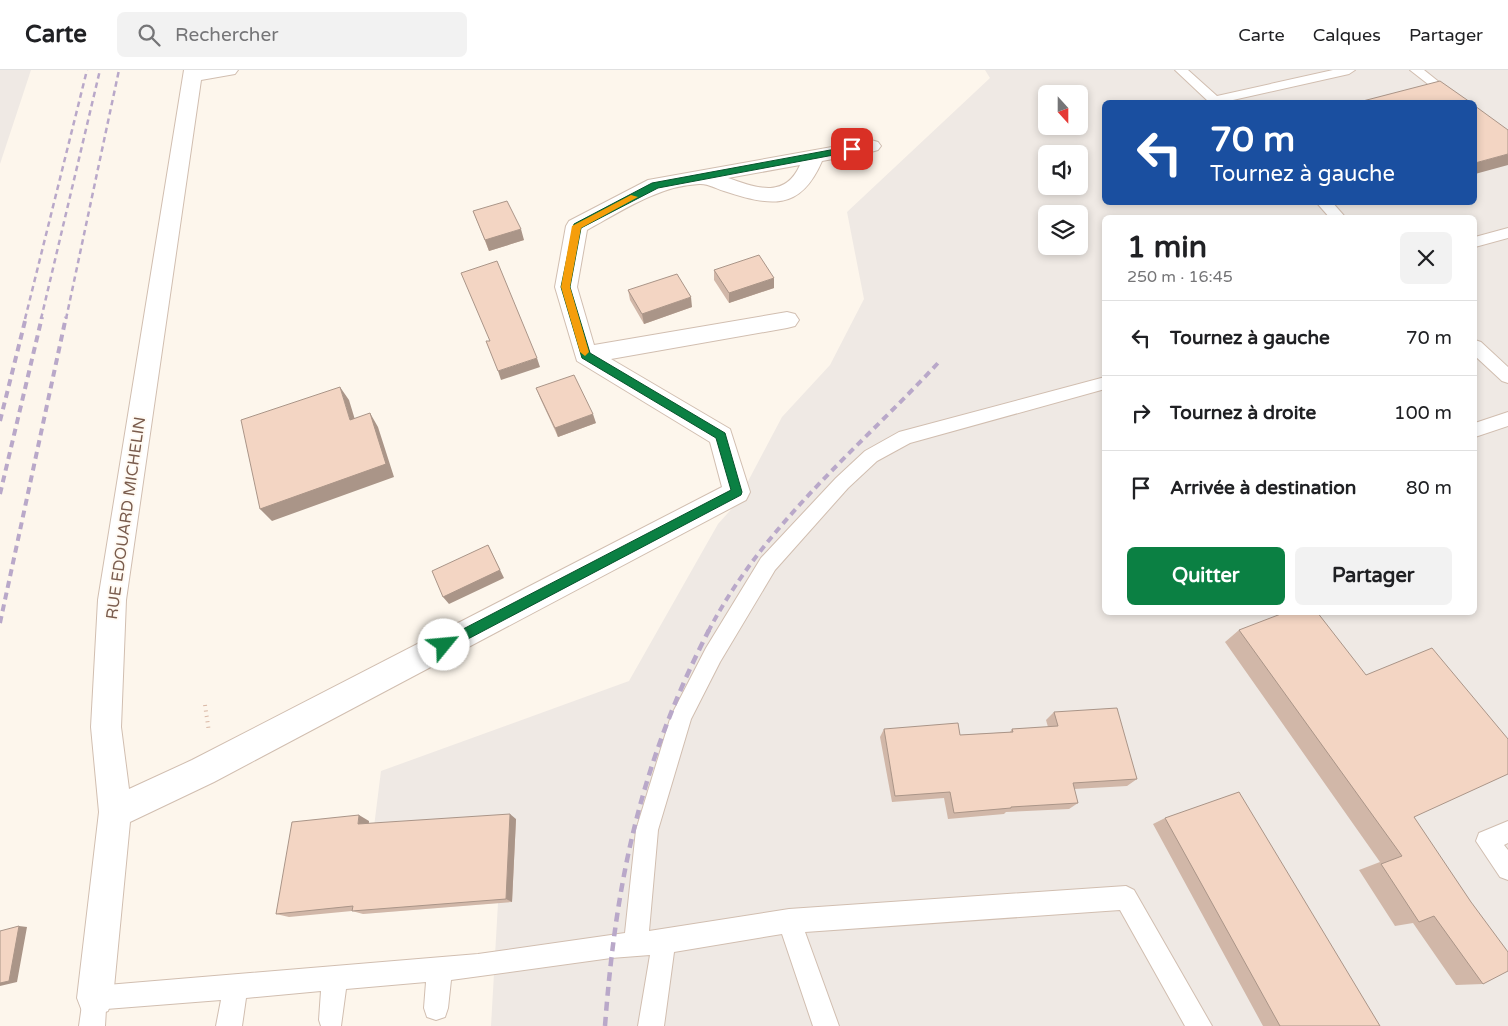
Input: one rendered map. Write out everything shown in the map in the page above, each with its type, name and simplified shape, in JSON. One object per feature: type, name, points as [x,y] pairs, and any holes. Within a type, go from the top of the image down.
[{"type":"street","points":[[193,73],[229,70]]},
{"type":"street","name":"RUE EDOUARD MICHELIN","points":[[95,998],[115,812],[106,728],[112,600],[193,73]]},
{"type":"street","points":[[115,812],[212,766],[737,492],[721,436],[586,355],[566,287],[577,226],[655,185],[871,146]]},
{"type":"street","points":[[586,355],[787,320]]},
{"type":"lane","points":[[1181,70],[1213,100]]},
{"type":"lane","points":[[1223,100],[1349,70]]},
{"type":"lane","points":[[1416,70],[1455,100]]},
{"type":"lane","points":[[1325,205],[1335,215]]},
{"type":"lane","points":[[1477,241],[1508,233]]},
{"type":"lane","points":[[1477,348],[1508,377]]},
{"type":"lane","points":[[636,944],[647,830],[681,716],[713,655],[768,564],[842,483],[871,456],[905,437],[1102,384]]},
{"type":"lane","points":[[1477,429],[1508,420]]},
{"type":"lane","points":[[1508,832],[1487,841],[1508,870]]},
{"type":"lane","points":[[92,1026],[95,998],[440,969],[664,942],[788,921],[1126,898],[1198,1026]]},
{"type":"lane","points":[[788,921],[826,1026]]},
{"type":"lane","points":[[651,1026],[664,942]]},
{"type":"lane","points":[[436,1008],[440,969]]},
{"type":"lane","points":[[331,1020],[336,978]]},
{"type":"lane","points":[[229,1026],[236,986]]},
{"type":"path","points":[[205,705],[210,740]]},
{"type":"shaded area","points":[[0,70],[31,70],[0,164]]},
{"type":"shaded area","points":[[985,70],[1508,70],[1508,1026],[491,1026],[498,903],[363,914],[381,771],[629,681],[718,524],[736,504],[782,417],[830,365],[864,299],[847,212],[990,78]]},
{"type":"building","points":[[1440,81],[1467,100],[1367,100]]},
{"type":"building","points":[[1477,107],[1508,130],[1508,154],[1477,162]]},
{"type":"building","points":[[507,201],[521,229],[485,240],[473,211]]},
{"type":"building","points":[[759,255],[774,278],[729,293],[714,270]]},
{"type":"building","points":[[497,261],[537,358],[498,371],[486,341],[490,341],[461,273]]},
{"type":"building","points":[[677,274],[691,297],[642,314],[628,290]]},
{"type":"building","points":[[574,375],[593,414],[555,428],[536,388]]},
{"type":"building","points":[[340,387],[350,420],[370,413],[386,464],[260,509],[241,420]]},
{"type":"building","points":[[488,545],[500,570],[443,597],[432,571]]},
{"type":"building","points":[[1278,615],[1319,615],[1366,675],[1432,648],[1508,739],[1508,774],[1414,817],[1471,902],[1508,952],[1508,971],[1483,984],[1434,916],[1419,922],[1381,864],[1402,856],[1239,630]]},
{"type":"building","points":[[1117,708],[1137,779],[1073,783],[1078,803],[954,813],[950,792],[895,796],[884,729],[958,723],[960,735],[1013,732],[1012,729],[1058,726],[1054,712]]},
{"type":"building","points":[[1239,792],[1380,1026],[1280,1026],[1165,818]]},
{"type":"building","points":[[510,814],[506,899],[352,911],[353,906],[276,914],[292,822],[359,815],[358,824]]},
{"type":"building","points":[[19,926],[9,981],[0,983],[0,931]]},
{"type":"railway","points":[[25,319],[87,70]]},
{"type":"railway","points":[[41,319],[100,70]]},
{"type":"railway","points":[[66,319],[119,70]]},
{"type":"railway","points":[[0,421],[26,317]]},
{"type":"railway","points":[[0,494],[42,317]]},
{"type":"railway","points":[[0,623],[66,317]]},
{"type":"railway","points":[[708,632],[730,593],[784,523],[938,363]]},
{"type":"railway","points":[[605,1026],[616,921],[636,822],[649,775],[666,727],[685,679],[708,632]]},
{"type":"slow traffic","points":[[585,352],[566,287],[577,226],[634,197]]},
{"type":"route","points":[[444,645],[737,492],[721,436],[586,355],[566,287],[577,226],[655,185],[852,149]]}]
